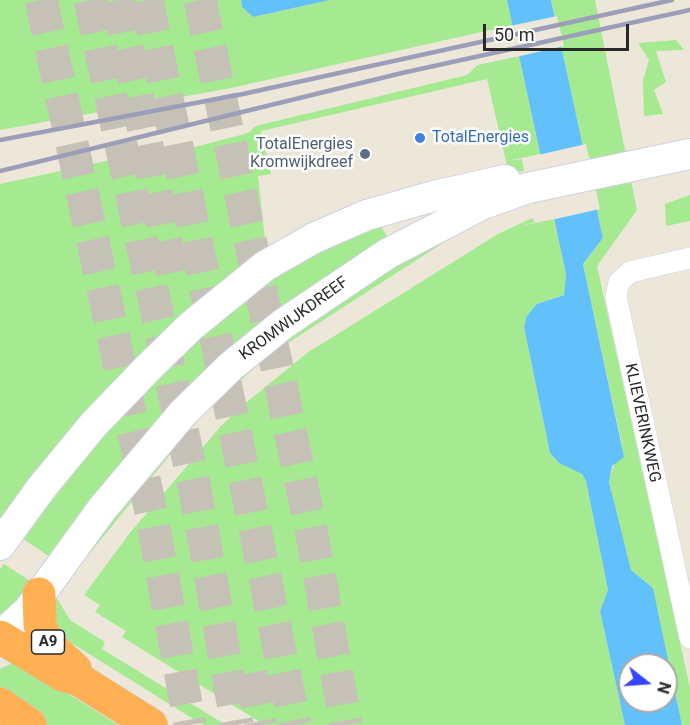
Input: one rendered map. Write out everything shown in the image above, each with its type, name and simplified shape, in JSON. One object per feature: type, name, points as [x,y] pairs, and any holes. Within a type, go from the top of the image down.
[{"type":"highway","name":"A9","points":[[39,594],[40,625],[44,636],[54,650],[71,662],[78,679]]},
{"type":"highway","name":"A9","points":[[0,637],[63,675],[78,679],[151,725]]},
{"type":"main road","name":"KROMWIJKDREEF","points":[[0,545],[94,424],[191,326],[265,266],[314,238],[367,215],[434,195],[526,182],[659,153],[690,140]]},
{"type":"main road","name":"KROMWIJKDREEF","points":[[659,153],[690,154]]},
{"type":"main road","name":"KROMWIJKDREEF","points":[[0,637],[28,611],[97,516],[169,429],[200,395],[246,353],[283,324],[387,254],[526,182]]},
{"type":"street","name":"KLIEVERINKWEG","points":[[690,258],[630,273],[619,282],[616,297],[690,638]]},
{"type":"green space","points":[[0,0],[241,0],[242,7],[253,17],[330,0],[507,0],[513,25],[231,88],[0,130]]},
{"type":"green space","points":[[551,0],[595,0],[637,210],[597,266],[690,688],[690,725],[682,725],[678,706],[678,653],[667,653],[653,588],[631,570],[612,498],[609,478],[622,445],[583,264],[603,238]]},
{"type":"green space","points":[[676,40],[684,50],[656,51],[666,82],[654,90],[663,114],[644,116],[643,80],[649,60],[638,43]]},
{"type":"green space","points":[[519,56],[540,154],[507,161],[522,159],[524,171],[509,174],[487,79],[261,131],[271,174],[258,176],[267,258],[79,419],[0,518],[0,184],[115,159],[140,155],[157,157],[248,133],[256,126],[467,75],[478,65]]},
{"type":"green space","points":[[690,195],[690,221],[666,226],[665,204]]},
{"type":"green space","points":[[532,218],[535,222],[521,226],[554,219],[566,274],[564,295],[537,304],[524,327],[550,453],[559,463],[583,474],[586,481],[608,590],[600,611],[618,693],[618,713],[622,713],[625,725],[265,725],[122,637],[126,631],[95,612],[100,605],[84,595],[129,534],[221,426],[242,406],[307,353],[498,234]]},
{"type":"green space","points":[[377,219],[388,238],[315,287],[56,561],[22,538],[131,402],[253,282]]},
{"type":"green space","points":[[471,225],[266,357],[199,419],[81,564],[72,557],[216,387],[448,228]]},
{"type":"green space","points":[[4,564],[38,586],[6,614],[0,614],[0,569]]},
{"type":"green space","points":[[50,594],[58,600],[70,620],[105,642],[102,649],[226,725],[203,725],[70,642],[58,632]]},
{"type":"green space","points":[[13,663],[48,681],[118,725],[43,725],[0,696],[0,669]]},
{"type":"water","points":[[241,0],[330,0],[253,17],[242,7]]},
{"type":"water","points":[[507,0],[551,0],[603,238],[583,264],[624,457],[612,466],[609,482],[631,570],[653,588],[667,653],[618,653],[618,693],[600,611],[608,590],[586,481],[582,474],[559,463],[550,453],[524,327],[527,316],[537,304],[564,295],[566,274]]},
{"type":"water","points":[[678,706],[682,725],[625,725],[622,713],[678,713]]},
{"type":"pier","points":[[557,16],[564,46],[516,57],[510,26]]},
{"type":"pier","points":[[586,144],[600,209],[551,220],[538,155]]},
{"type":"tunnel","points":[[41,0],[151,512],[190,725]]},
{"type":"tunnel","points":[[90,0],[196,495],[237,725]]},
{"type":"tunnel","points":[[118,0],[175,287]]},
{"type":"tunnel","points":[[147,0],[295,725]]},
{"type":"tunnel","points":[[200,0],[312,535],[346,725]]},
{"type":"tunnel","points":[[251,673],[261,725]]},
{"type":"railway","points":[[0,140],[243,94],[672,0]]},
{"type":"railway","points":[[0,171],[402,73],[690,10]]},
{"type":"place","name":"TotalEnergies","points":[[420,138]]},
{"type":"place","name":"TotalEnergies Kromwijkdreef","points":[[365,154]]}]
